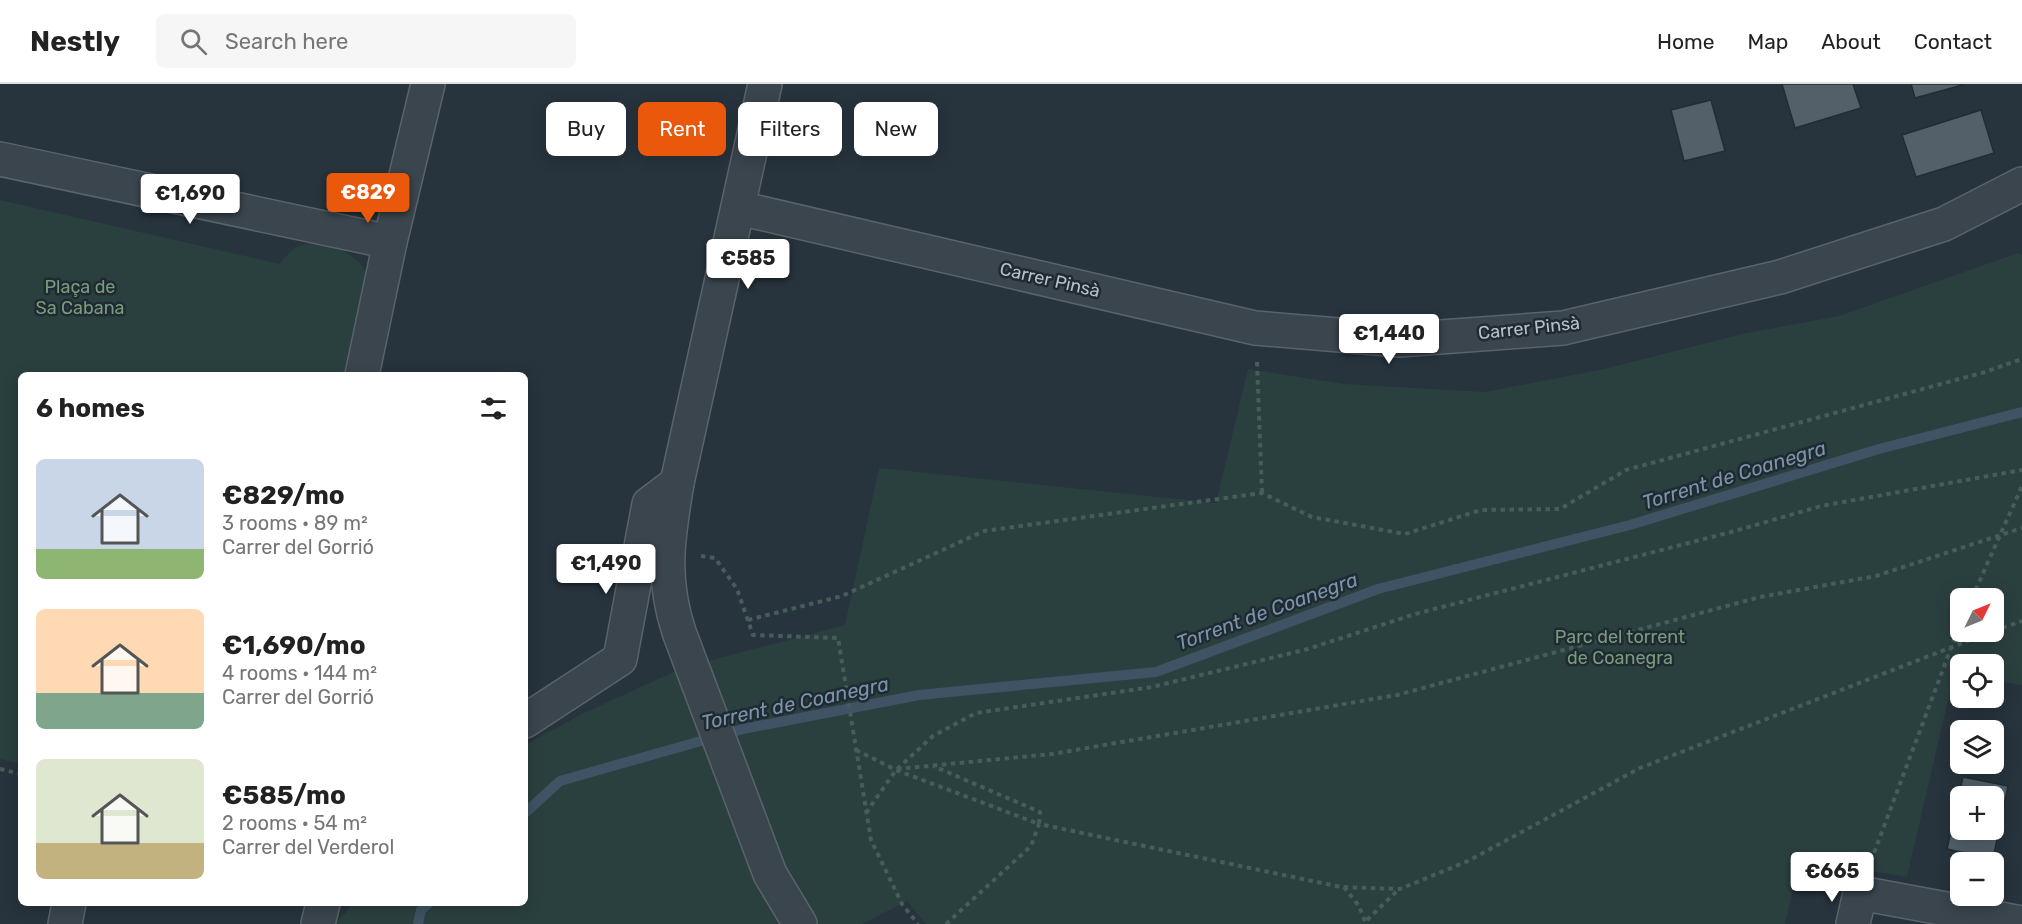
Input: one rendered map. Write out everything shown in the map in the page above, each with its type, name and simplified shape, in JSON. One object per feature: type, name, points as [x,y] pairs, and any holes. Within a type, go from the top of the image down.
[{"type":"street","points":[[363,372],[390,242],[428,84]]},
{"type":"street","points":[[765,84],[677,483],[666,547],[675,618],[688,657],[770,874],[800,924]]},
{"type":"street","points":[[0,159],[390,242]]},
{"type":"street","name":"Carrer Pinsà","points":[[739,208],[1256,327],[1400,340],[1563,328],[1780,277],[1944,224],[2022,184]]},
{"type":"street","points":[[528,719],[620,659],[649,504],[677,483]]},
{"type":"street","points":[[1853,924],[1860,893],[2022,923]]},
{"type":"street","points":[[65,924],[68,906]]},
{"type":"street","points":[[318,924],[322,906]]},
{"type":"path","points":[[1256,327],[1263,493]]},
{"type":"path","points":[[748,620],[842,596],[984,531],[1263,493],[1312,517],[1405,534],[1481,510],[1560,509],[1626,471],[1984,372],[2022,359]]},
{"type":"path","points":[[866,813],[896,770],[933,736],[976,713],[1152,687],[1308,649],[1415,614],[1731,532],[1821,506],[2022,470]]},
{"type":"path","points":[[1977,588],[2022,486]]},
{"type":"path","points":[[896,770],[1052,754],[1397,695],[1760,597],[1876,576],[2022,528]]},
{"type":"path","points":[[700,556],[715,558],[737,590],[753,635],[838,638],[871,840],[902,904],[918,924]]},
{"type":"path","points":[[2004,627],[2022,621]]},
{"type":"path","points":[[1860,893],[1952,642]]},
{"type":"path","points":[[1344,887],[1366,922],[1400,889],[1468,861],[1640,768],[1960,642]]},
{"type":"path","points":[[855,750],[896,770],[1039,824],[1344,887],[1400,889]]},
{"type":"path","points":[[932,766],[1040,812],[1039,824],[1031,846],[946,924]]},
{"type":"path","points":[[0,769],[18,773]]},
{"type":"green space","name":"Plaça de Sa Cabana","points":[[0,200],[280,264],[298,246],[311,243],[331,246],[349,254],[357,260],[368,275],[349,372],[18,372],[18,763],[0,759]]},
{"type":"green space","name":"Parc del torrent de Coanegra","points":[[2018,253],[2022,255],[2022,685],[2004,682],[2004,654],[1950,654],[1950,691],[1907,877],[1800,859],[1785,924],[926,924],[907,901],[862,924],[335,924],[351,906],[528,906],[528,743],[584,713],[682,668],[845,625],[879,468],[1216,503],[1248,369],[1344,384],[1485,392],[1604,369],[1742,334],[1839,316]]},
{"type":"building","points":[[1782,84],[1853,84],[1861,108],[1795,128]]},
{"type":"building","points":[[1911,84],[1966,84],[1915,98]]},
{"type":"building","points":[[1711,100],[1725,151],[1684,161],[1671,110]]},
{"type":"building","points":[[1981,110],[1994,153],[1916,177],[1902,135]]},
{"type":"building","points":[[1963,777],[2008,786],[2004,805],[2004,786],[1961,786]]},
{"type":"building","points":[[1950,836],[1950,840],[1997,840],[1994,852],[1961,852],[1947,849]]},
{"type":"waterway","name":"Torrent de Coanegra","points":[[528,810],[560,781],[743,729],[919,695],[1156,672],[1378,589],[1630,525],[1879,449],[2022,412]]},
{"type":"waterway","name":"Torrent de Coanegra","points":[[418,924],[421,910],[426,906]]}]
